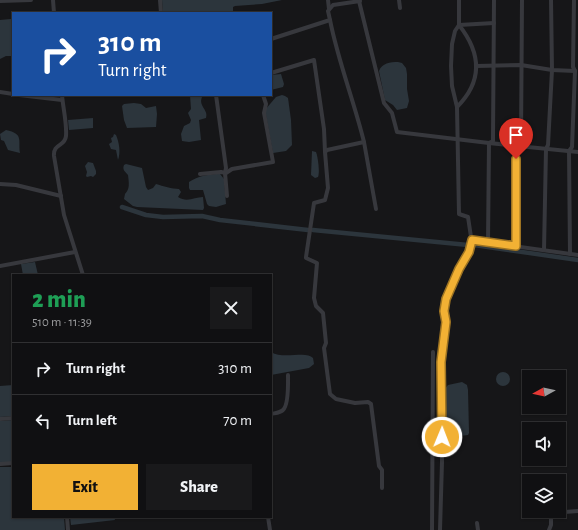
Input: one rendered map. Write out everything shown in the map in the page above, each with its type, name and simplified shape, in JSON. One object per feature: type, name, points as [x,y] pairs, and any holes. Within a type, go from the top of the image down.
[{"type":"street","points":[[0,1],[30,0]]},
{"type":"street","points":[[53,0],[54,12]]},
{"type":"street","points":[[160,0],[161,12]]},
{"type":"street","points":[[328,0],[330,20],[337,50],[348,82],[364,142],[376,209]]},
{"type":"street","points":[[399,0],[400,8]]},
{"type":"street","points":[[457,107],[471,90],[476,66],[471,43],[459,25],[459,0]]},
{"type":"street","points":[[488,242],[489,143],[493,138],[494,0]]},
{"type":"street","points":[[516,246],[517,146],[521,141],[522,0]]},
{"type":"street","points":[[544,250],[546,149],[548,146],[552,70],[551,0]]},
{"type":"street","points":[[570,254],[570,151],[572,147],[575,71],[573,67],[574,0]]},
{"type":"street","points":[[329,9],[335,5],[360,1],[384,103],[393,116],[397,132],[578,152]]},
{"type":"street","points":[[272,39],[330,20]]},
{"type":"street","points":[[459,25],[494,23]]},
{"type":"street","points":[[440,530],[442,462],[441,362],[446,322],[445,306],[447,294],[469,252],[472,240],[468,217],[459,214],[457,107],[452,86],[451,66],[452,44],[455,31],[459,25]]},
{"type":"street","points":[[272,73],[314,60],[324,128],[328,193],[325,200],[314,202],[306,258],[317,263],[314,298],[316,306],[323,313],[326,343],[324,348],[330,394],[336,400],[355,403],[368,402],[371,404],[380,466],[382,470],[382,488]]},
{"type":"street","points":[[476,66],[521,66],[575,71]]},
{"type":"street","points":[[0,92],[12,94]]},
{"type":"street","points":[[33,96],[62,98],[66,137],[64,141],[53,151],[64,215],[83,274]]},
{"type":"street","points":[[216,96],[225,162],[227,196]]},
{"type":"street","points":[[200,174],[216,172],[225,173],[232,169],[273,162],[264,113],[266,104],[263,96]]},
{"type":"street","points":[[325,152],[327,150],[364,142]]},
{"type":"street","points":[[0,184],[61,196]]},
{"type":"street","points":[[472,240],[578,255]]},
{"type":"street","points":[[0,266],[75,252]]},
{"type":"street","points":[[432,530],[433,352]]},
{"type":"street","points":[[272,414],[283,410],[285,407],[288,393],[288,375]]},
{"type":"street","points":[[0,419],[12,418]]},
{"type":"street","points":[[0,464],[12,463]]},
{"type":"street","points":[[566,511],[578,510]]},
{"type":"street","points":[[67,518],[68,530]]},
{"type":"street","points":[[268,518],[270,530]]},
{"type":"street","points":[[549,530],[551,518]]},
{"type":"street","points":[[477,523],[478,530]]},
{"type":"shaded area","points":[[162,0],[282,0],[262,4],[235,6],[233,7],[233,12],[163,12]]},
{"type":"shaded area","points":[[0,20],[12,20],[12,56],[6,56],[0,59]]},
{"type":"shaded area","points":[[398,62],[402,63],[406,68],[409,101],[407,108],[397,110],[393,105],[385,100],[379,71],[384,65]]},
{"type":"shaded area","points":[[281,74],[284,84],[283,87],[272,90],[272,75]]},
{"type":"shaded area","points":[[282,95],[288,98],[292,145],[286,151],[273,153],[265,110],[276,97]]},
{"type":"shaded area","points":[[190,96],[204,96],[202,97],[201,103],[207,115],[206,118],[199,120],[201,140],[189,142],[182,141],[181,134],[184,126],[190,123],[191,120],[188,113],[191,109]]},
{"type":"shaded area","points":[[124,104],[141,104],[146,108],[156,106],[156,127],[127,128],[122,106]]},
{"type":"shaded area","points":[[93,118],[93,128],[69,130],[68,120]]},
{"type":"shaded area","points":[[6,130],[16,133],[18,136],[20,153],[8,150],[4,141],[1,140],[0,134]]},
{"type":"shaded area","points":[[114,134],[116,135],[119,147],[118,160],[116,150],[111,149],[109,144],[112,142],[111,138]]},
{"type":"shaded area","points":[[312,151],[316,152],[318,165],[319,175],[315,178],[311,175]]},
{"type":"shaded area","points":[[88,162],[93,163],[96,171],[96,174],[93,177],[86,176],[87,172],[85,166]]},
{"type":"shaded area","points":[[126,164],[142,168],[148,190],[153,188],[156,184],[179,189],[181,192],[178,197],[181,199],[188,200],[203,197],[203,210],[133,206],[124,199],[129,186],[128,175],[123,168]]},
{"type":"shaded area","points":[[220,174],[224,179],[226,204],[216,207],[209,206],[203,190],[190,190],[189,188],[189,182],[196,178]]},
{"type":"shaded area","points":[[35,262],[38,274],[23,274],[21,264]]},
{"type":"shaded area","points":[[272,352],[282,355],[310,356],[313,358],[314,364],[309,368],[272,375]]},
{"type":"shaded area","points":[[500,372],[506,372],[510,376],[510,382],[506,386],[500,386],[496,382],[496,376]]},
{"type":"shaded area","points":[[462,382],[467,385],[468,390],[469,433],[468,435],[460,436],[445,436],[444,390],[448,385]]},
{"type":"shaded area","points":[[12,385],[12,416],[0,417],[0,386]]},
{"type":"shaded area","points":[[12,420],[12,462],[0,463],[0,421]]},
{"type":"shaded area","points":[[0,467],[12,467],[12,518],[64,518],[65,530],[0,530]]},
{"type":"shaded area","points":[[70,518],[114,518],[115,520],[71,525]]},
{"type":"waterway","points":[[122,207],[146,215],[163,217],[202,216],[220,220],[308,230]]},
{"type":"waterway","points":[[313,230],[468,245]]},
{"type":"waterway","points":[[474,245],[578,260]]},
{"type":"route","points":[[442,437],[441,362],[446,322],[444,311],[447,294],[469,252],[472,240],[516,246],[516,159]]}]
